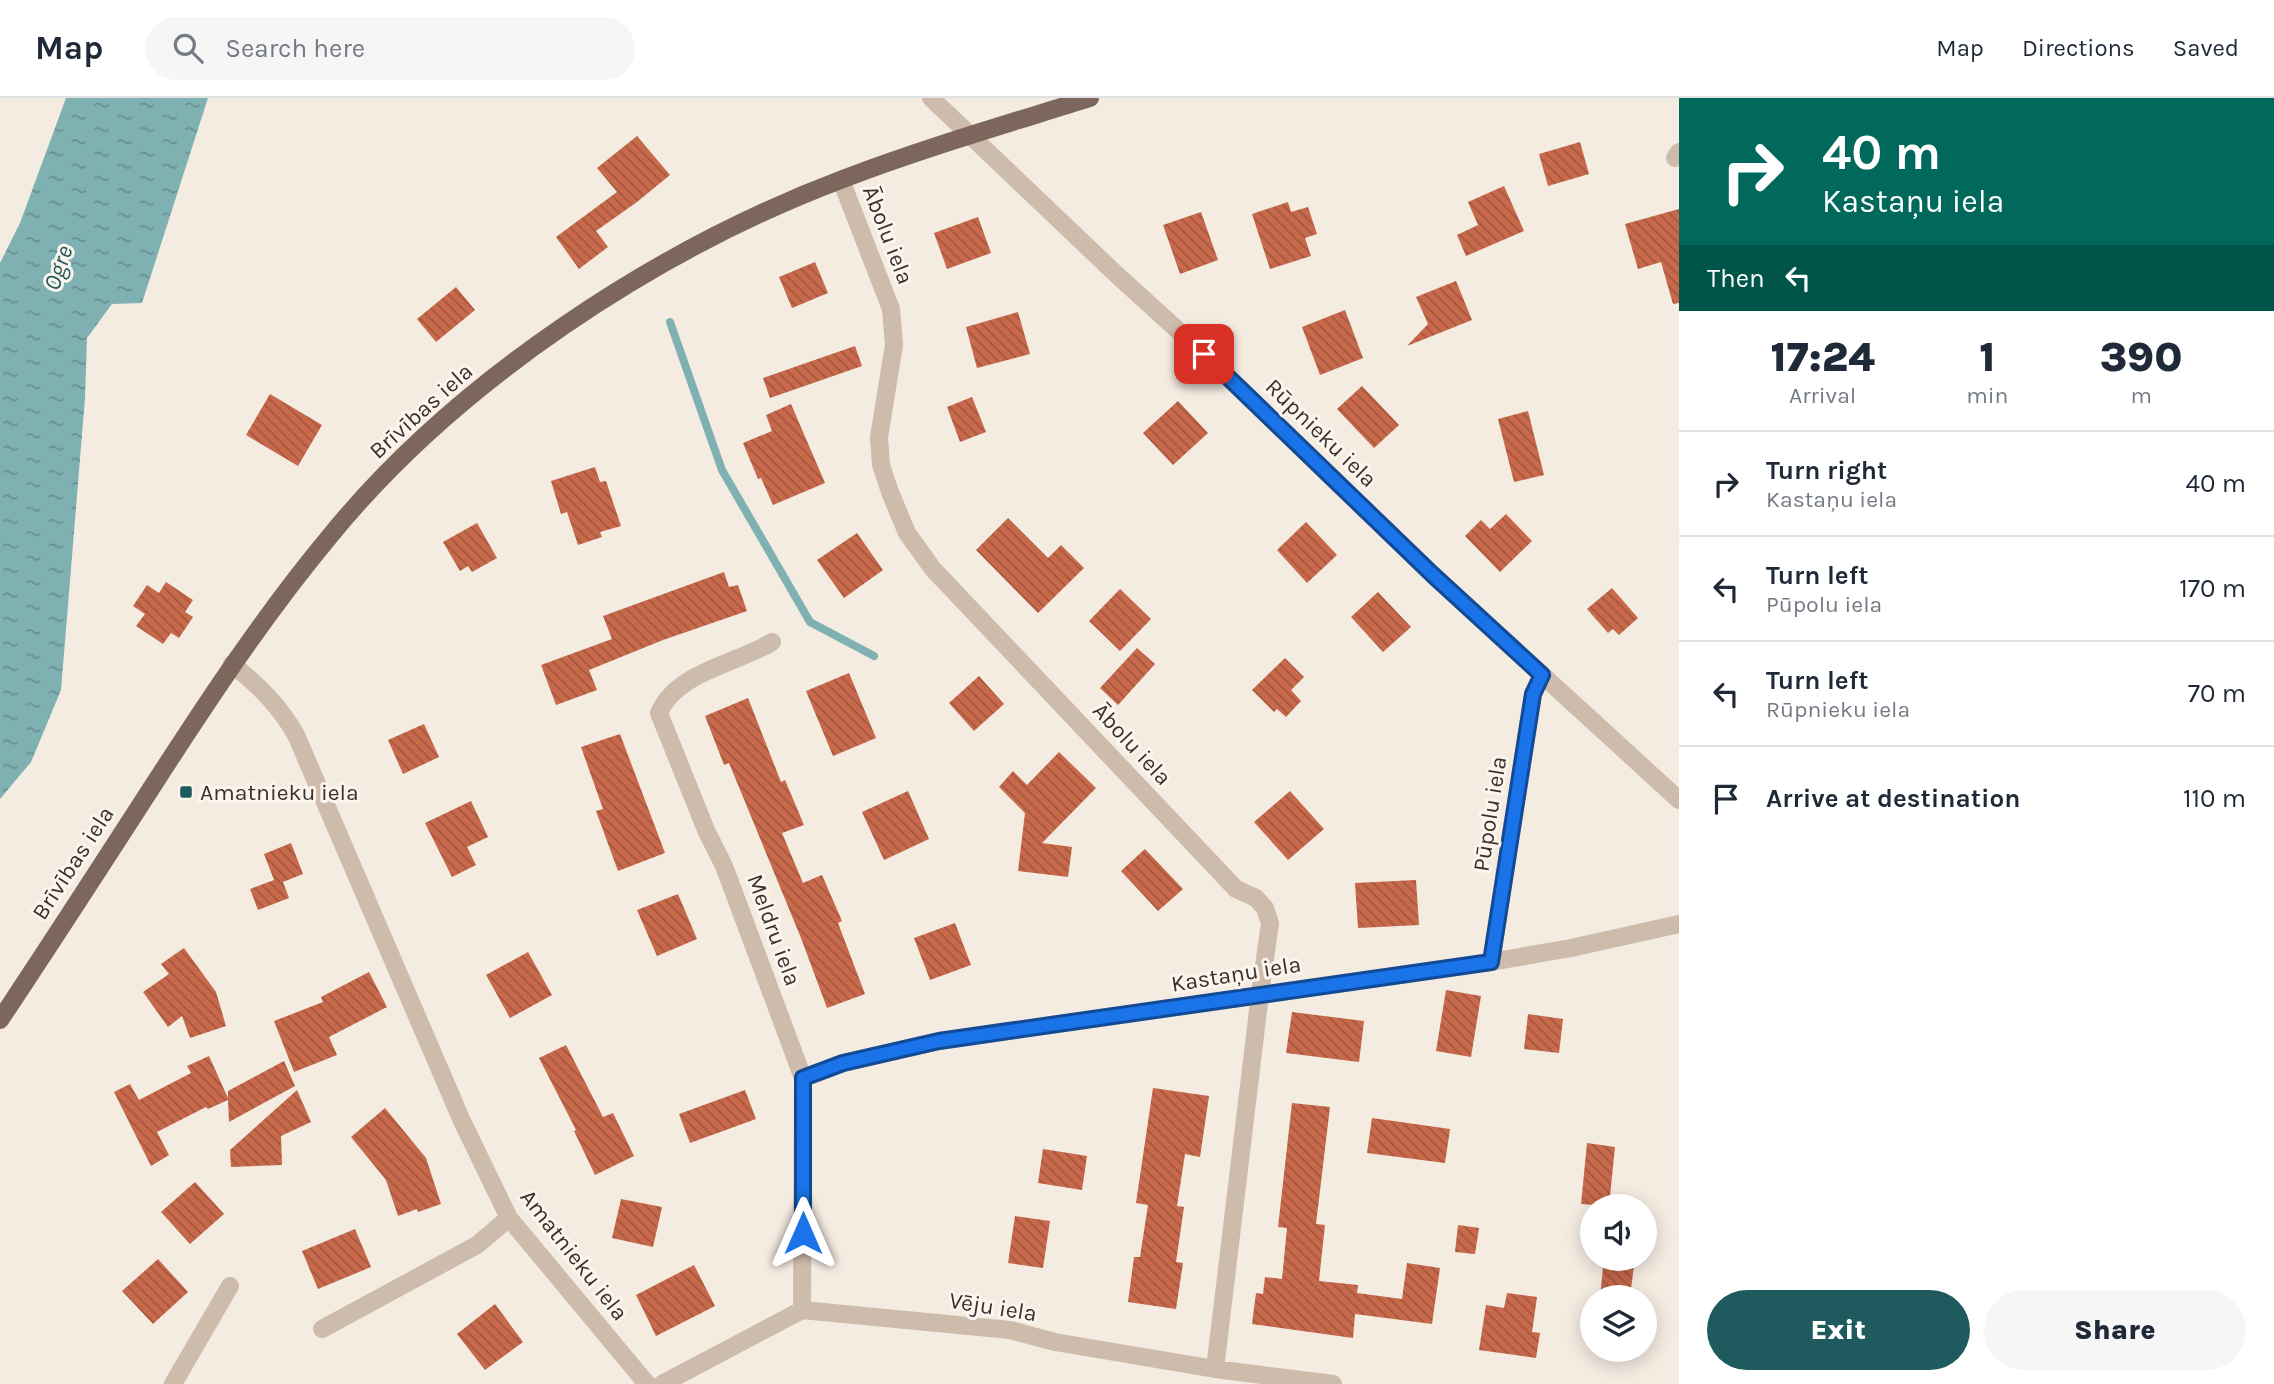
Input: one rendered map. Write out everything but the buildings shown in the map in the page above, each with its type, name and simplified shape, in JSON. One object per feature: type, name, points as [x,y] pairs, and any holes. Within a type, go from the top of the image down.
[{"type":"main road","name":"Brīvības iela","points":[[0,1020],[232,664],[330,536],[405,457],[475,393],[527,353],[635,280],[737,225],[841,180],[970,134],[1090,98]]},
{"type":"street","name":"Rūpnieku iela","points":[[931,98],[1204,354],[1433,575],[1679,800]]},
{"type":"street","name":"Ābolu iela","points":[[841,180],[891,310],[894,345],[879,437],[881,465],[907,533],[933,569],[1226,879],[1236,889],[1256,898],[1265,908],[1270,923],[1259,994],[1215,1369]]},
{"type":"street","name":"Meldru iela","points":[[772,642],[758,651],[678,686],[664,700],[659,713],[706,830],[724,866],[803,1078],[802,1310]]},
{"type":"street","name":"Amatnieku iela","points":[[232,664],[264,690],[284,714],[296,735],[462,1121],[509,1218],[647,1384]]},
{"type":"street","name":"Pūpolu iela","points":[[1491,962],[1533,694],[1542,675]]},
{"type":"street","name":"Kastaņu iela","points":[[803,1078],[843,1063],[939,1041],[1491,962],[1571,948],[1679,924]]},
{"type":"street","points":[[322,1329],[477,1245],[509,1218]]},
{"type":"street","points":[[173,1384],[230,1286]]},
{"type":"street","points":[[662,1384],[802,1310]]},
{"type":"street","name":"Vēju iela","points":[[802,1310],[1010,1330],[1055,1342],[1215,1369],[1333,1384]]},
{"type":"water","name":"Ogre","points":[[66,98],[208,98],[142,303],[112,304],[87,338],[85,398],[61,690],[31,762],[0,799],[0,263],[20,223]]},
{"type":"waterway","points":[[670,322],[722,470],[810,622],[874,656]]},
{"type":"place","name":"Amatnieku iela","points":[[186,792]]},
{"type":"route","points":[[803,1233],[803,1078],[843,1063],[939,1041],[1491,962],[1533,694],[1542,675],[1433,575],[1204,354]]}]
